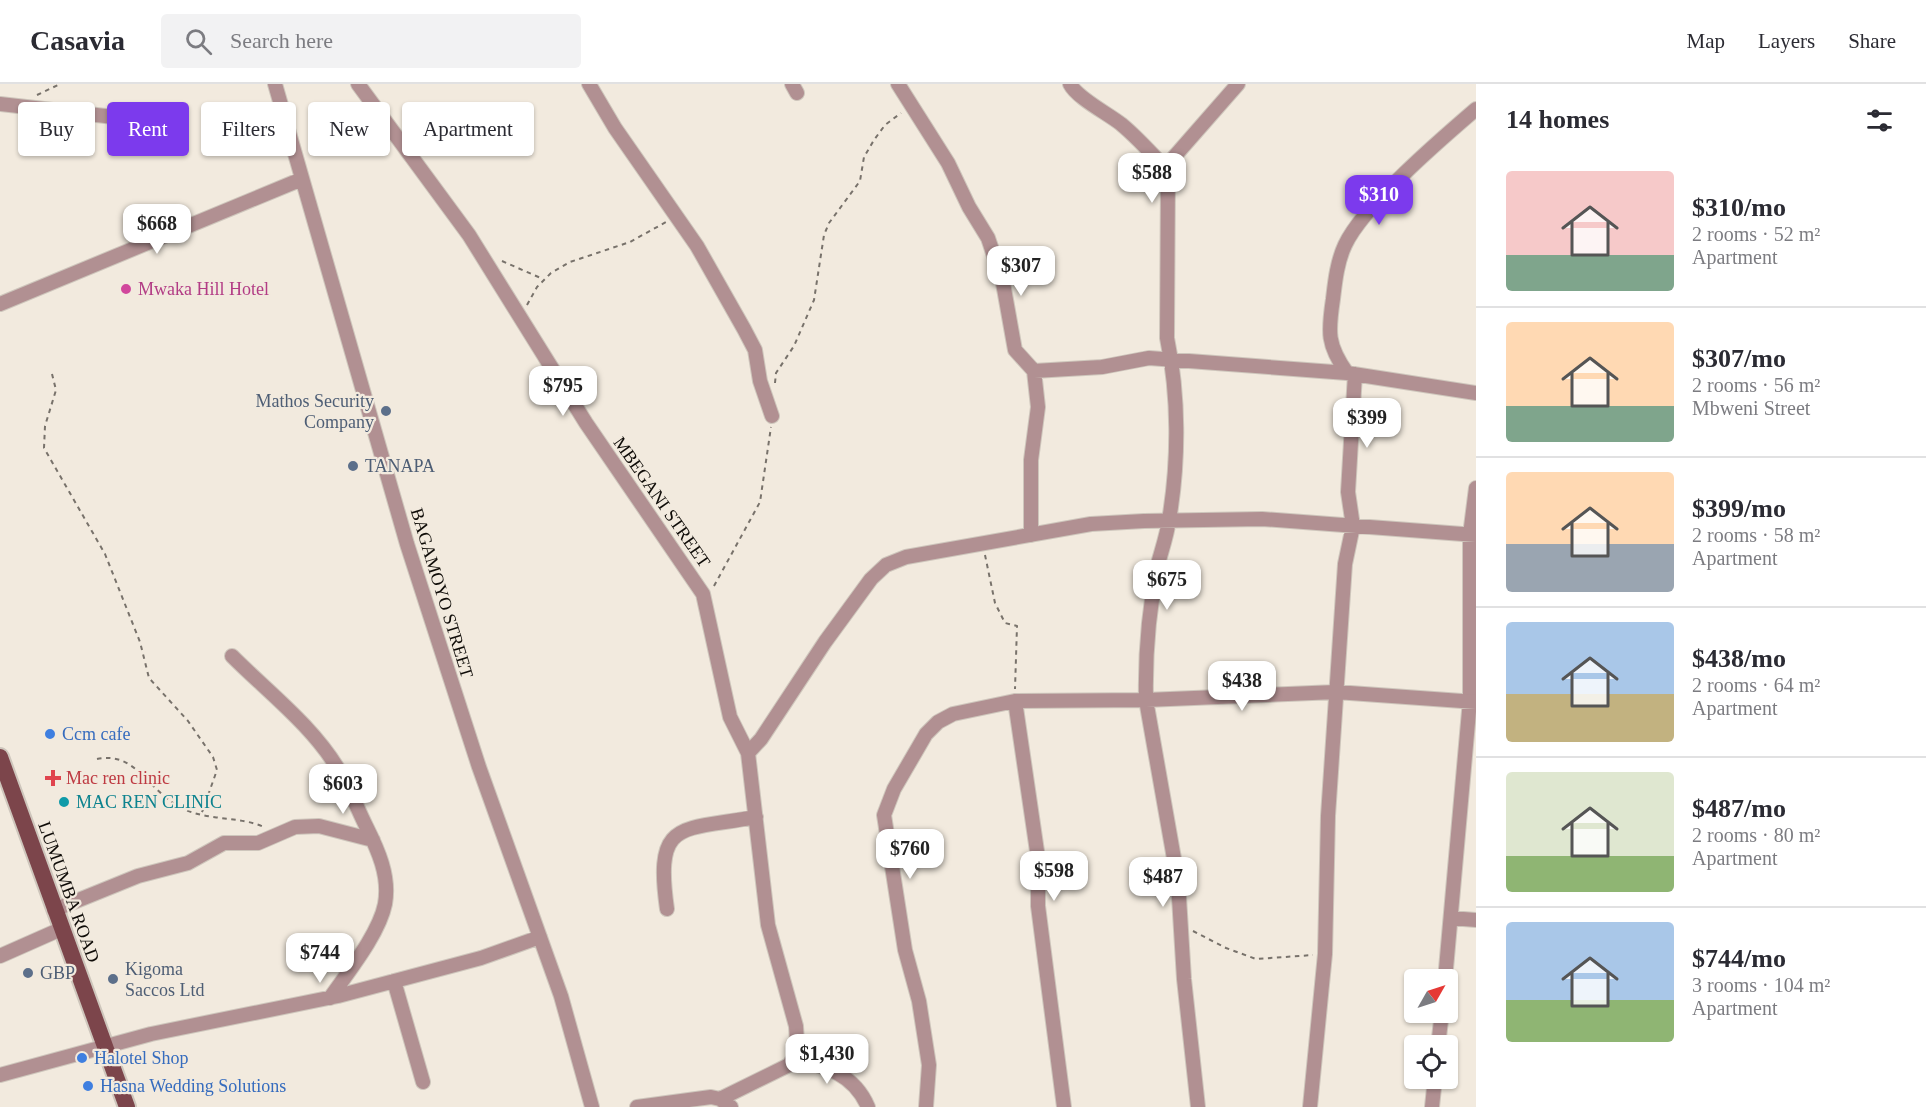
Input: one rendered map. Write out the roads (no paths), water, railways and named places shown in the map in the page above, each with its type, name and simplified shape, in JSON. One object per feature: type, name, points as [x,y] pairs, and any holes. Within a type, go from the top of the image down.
[{"type":"main road","name":"LUMUMBA ROAD","points":[[0,757],[126,1107]]},
{"type":"street","name":"BAGAMOYO STREET","points":[[275,84],[407,544],[479,767],[561,996],[592,1107]]},
{"type":"street","name":"MBEGANI STREET","points":[[358,84],[479,252],[586,423],[675,550],[705,602],[730,717],[748,753],[768,925],[796,1026],[794,1059]]},
{"type":"street","points":[[589,84],[600,104],[703,256],[755,350],[760,381],[772,416]]},
{"type":"street","points":[[600,84],[600,104]]},
{"type":"street","points":[[898,84],[948,164],[969,207],[988,238],[1003,283],[1015,351],[1034,371],[1038,389],[1038,407],[1031,460],[1031,535]]},
{"type":"street","points":[[1070,84],[1078,95],[1094,103],[1139,139],[1168,171]]},
{"type":"street","points":[[1195,1105],[1179,927],[1178,881],[1146,700],[1151,616],[1158,566],[1169,520],[1176,440],[1172,360],[1167,338],[1168,171],[1174,156],[1238,84]]},
{"type":"street","points":[[0,104],[107,116]]},
{"type":"street","points":[[1310,1107],[1324,954],[1328,816],[1345,564],[1353,526],[1348,492],[1351,373],[1332,352],[1329,340],[1337,272],[1345,245],[1378,202],[1476,109]]},
{"type":"street","points":[[0,304],[302,179]]},
{"type":"street","points":[[1034,371],[1102,367],[1149,358],[1351,373],[1476,393]]},
{"type":"street","points":[[1446,969],[1473,701],[1473,535],[1476,489]]},
{"type":"street","points":[[748,753],[761,739],[871,579],[886,565],[906,557],[1091,524],[1169,520],[1262,519],[1473,535]]},
{"type":"street","points":[[232,656],[292,713],[325,751],[340,773],[373,840],[387,886],[385,906],[362,950],[330,998]]},
{"type":"street","points":[[926,1107],[929,1065],[919,1001],[904,950],[884,815],[887,802],[926,734],[938,722],[954,714],[1015,701],[1146,700],[1336,692],[1473,701]]},
{"type":"street","points":[[1015,701],[1038,858],[1038,906],[1064,1107]]},
{"type":"street","points":[[667,909],[663,856],[672,839],[680,833],[708,824],[756,817]]},
{"type":"street","points":[[54,910],[138,876],[188,863],[224,843],[258,843],[295,827],[319,826],[373,840]]},
{"type":"street","points":[[1451,918],[1476,920]]},
{"type":"street","points":[[0,956],[61,929]]},
{"type":"street","points":[[0,1076],[151,1034],[330,998],[481,958],[540,937]]},
{"type":"street","points":[[394,981],[423,1082]]},
{"type":"street","points":[[638,1107],[711,1097],[726,1103],[776,1074],[794,1059],[825,1066],[848,1078],[868,1107]]},
{"type":"street","points":[[1432,1107],[1434,1089]]},
{"type":"place","name":"Mwaka Hill Hotel","points":[[126,289]]},
{"type":"place","name":"Mathos Security Company","points":[[386,411]]},
{"type":"place","name":"TANAPA","points":[[353,466]]},
{"type":"place","name":"Ccm cafe","points":[[50,734]]},
{"type":"place","name":"Mac ren clinic","points":[[53,778]]},
{"type":"place","name":"MAC REN CLINIC","points":[[64,802]]},
{"type":"place","name":"GBP","points":[[28,973]]},
{"type":"place","name":"Kigoma Saccos Ltd","points":[[113,979]]},
{"type":"place","name":"Halotel Shop","points":[[82,1058]]},
{"type":"place","name":"Hasna Wedding Solutions","points":[[88,1086]]}]
